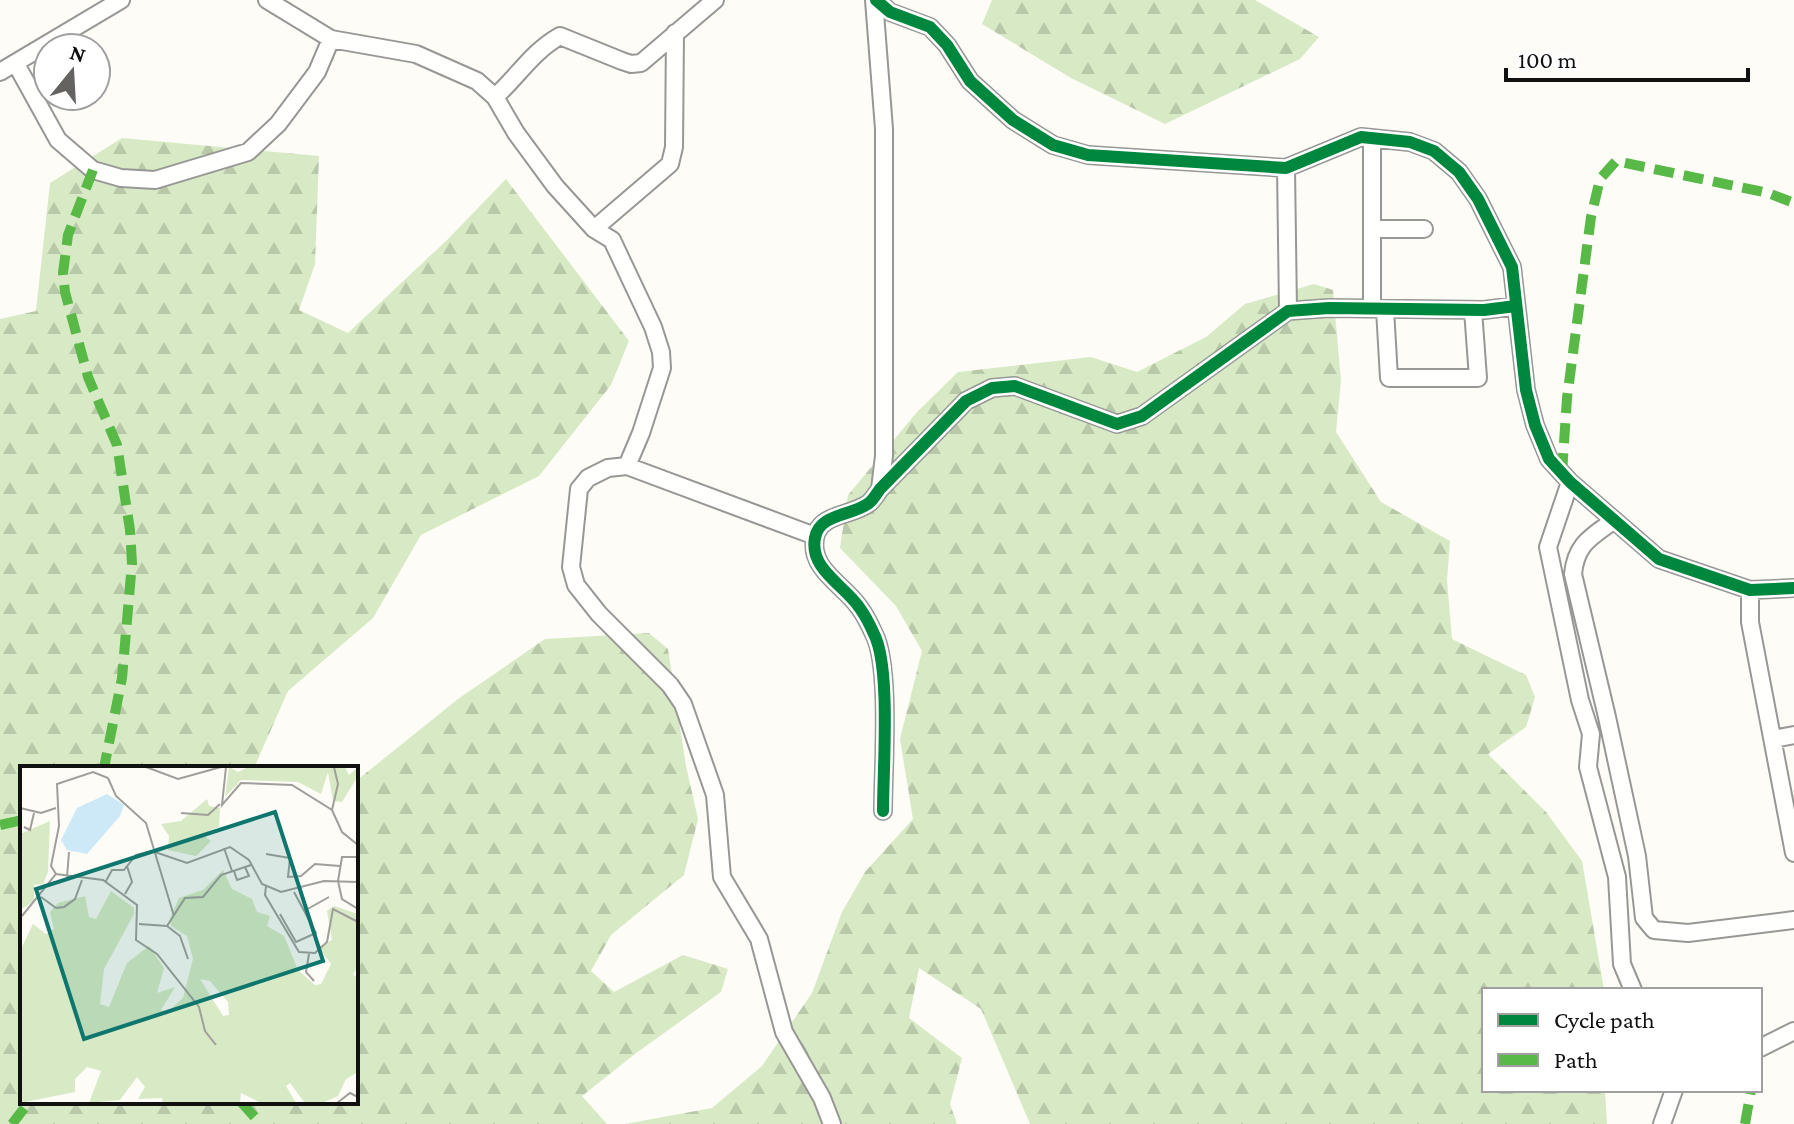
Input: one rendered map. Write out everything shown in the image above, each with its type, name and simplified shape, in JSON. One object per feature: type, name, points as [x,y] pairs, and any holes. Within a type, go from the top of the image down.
[{"type":"street","points":[[0,72],[121,0]]},
{"type":"street","points":[[267,0],[331,39],[416,54],[477,81],[495,97],[516,133],[555,186],[594,229],[612,240],[653,327],[661,352],[662,368],[627,466]]},
{"type":"street","points":[[495,97],[516,78],[541,47],[560,36],[631,64],[641,63],[715,0]]},
{"type":"street","points":[[875,0],[890,12],[930,27],[947,45],[970,81],[1013,120],[1053,145],[1088,155],[1286,168],[1361,137],[1410,142],[1434,151],[1459,172],[1478,199],[1512,267],[1526,390],[1535,425],[1549,459],[1570,482],[1659,559],[1750,590],[1794,588]]},
{"type":"street","points":[[875,0],[884,129],[886,229],[884,456],[880,489]]},
{"type":"street","points":[[594,229],[670,164],[674,147],[675,33]]},
{"type":"street","points":[[16,64],[58,140],[93,170],[121,178],[155,180],[248,152],[278,124],[317,72],[331,39]]},
{"type":"street","points":[[1372,138],[1372,229],[1389,378],[1478,378],[1473,310]]},
{"type":"street","points":[[1286,168],[1288,311]]},
{"type":"street","points":[[1372,229],[1424,229]]},
{"type":"street","points":[[883,811],[883,668],[876,638],[859,606],[814,555],[815,536],[818,529],[837,514],[868,504],[966,401],[992,388],[1015,386],[1117,424],[1142,416],[1288,311],[1473,310],[1516,306]]},
{"type":"street","points":[[815,536],[627,466],[608,468],[588,478],[579,489],[571,567],[576,585],[599,614],[670,685],[683,704],[715,795],[722,877],[759,939],[784,1032],[822,1098],[832,1124]]},
{"type":"street","points":[[1570,482],[1548,547],[1580,700],[1591,734],[1588,767],[1617,877],[1622,964],[1632,988]]},
{"type":"street","points":[[1613,521],[1586,541],[1575,556],[1573,574],[1633,841],[1644,918],[1654,930],[1688,933],[1794,920]]},
{"type":"street","points":[[1750,590],[1750,622],[1794,853]]},
{"type":"street","points":[[1773,739],[1794,735]]},
{"type":"street","points":[[1762,1047],[1794,1031]]},
{"type":"street","points":[[1662,1124],[1673,1092]]},
{"type":"green space","points":[[992,0],[1255,0],[1319,37],[1300,59],[1165,124],[1071,78],[982,24]]},
{"type":"green space","points":[[122,138],[319,156],[315,264],[299,310],[348,333],[448,239],[506,179],[629,341],[611,385],[539,476],[421,535],[373,618],[288,691],[255,766],[20,766],[20,1104],[358,1104],[358,779],[458,699],[545,639],[649,633],[668,649],[686,766],[698,819],[684,875],[611,935],[591,971],[614,992],[683,955],[728,969],[721,992],[582,1096],[607,1124],[0,1124],[0,319],[36,311],[50,183]]},
{"type":"green space","points":[[1314,284],[1333,290],[1341,381],[1336,432],[1381,502],[1450,541],[1447,580],[1452,639],[1526,675],[1535,697],[1526,727],[1488,754],[1546,812],[1582,861],[1604,988],[1482,988],[1482,1092],[1605,1092],[1607,1124],[1030,1124],[981,1009],[919,968],[909,1018],[962,1058],[950,1104],[957,1124],[625,1124],[712,1108],[762,1066],[812,993],[842,912],[865,872],[913,819],[900,739],[922,651],[896,606],[840,548],[848,495],[917,412],[958,372],[1091,357],[1137,372],[1206,337],[1245,304]]},
{"type":"marked path","points":[[1562,473],[1567,398],[1591,217],[1600,179],[1616,161],[1768,193],[1794,203]]},
{"type":"marked path","points":[[93,170],[68,235],[63,273],[65,292],[88,377],[117,445],[130,530],[132,563],[122,678],[104,766]]},
{"type":"marked path","points":[[0,825],[20,820]]},
{"type":"marked path","points":[[1745,1124],[1751,1092]]},
{"type":"marked path","points":[[12,1124],[27,1104]]},
{"type":"marked path","points":[[243,1104],[261,1124]]},
{"type":"cycle path","points":[[876,0],[890,12],[930,27],[947,45],[970,81],[1013,120],[1053,145],[1088,155],[1286,168],[1361,137],[1410,142],[1434,151],[1459,172],[1478,199],[1512,267],[1526,390],[1535,425],[1549,459],[1570,482],[1659,559],[1750,590],[1794,588]]},
{"type":"cycle path","points":[[883,811],[884,693],[879,649],[861,610],[822,568],[817,559],[815,538],[818,530],[830,519],[870,502],[966,401],[992,388],[1015,386],[1117,424],[1142,416],[1288,311],[1329,308],[1484,310],[1516,306]]}]
